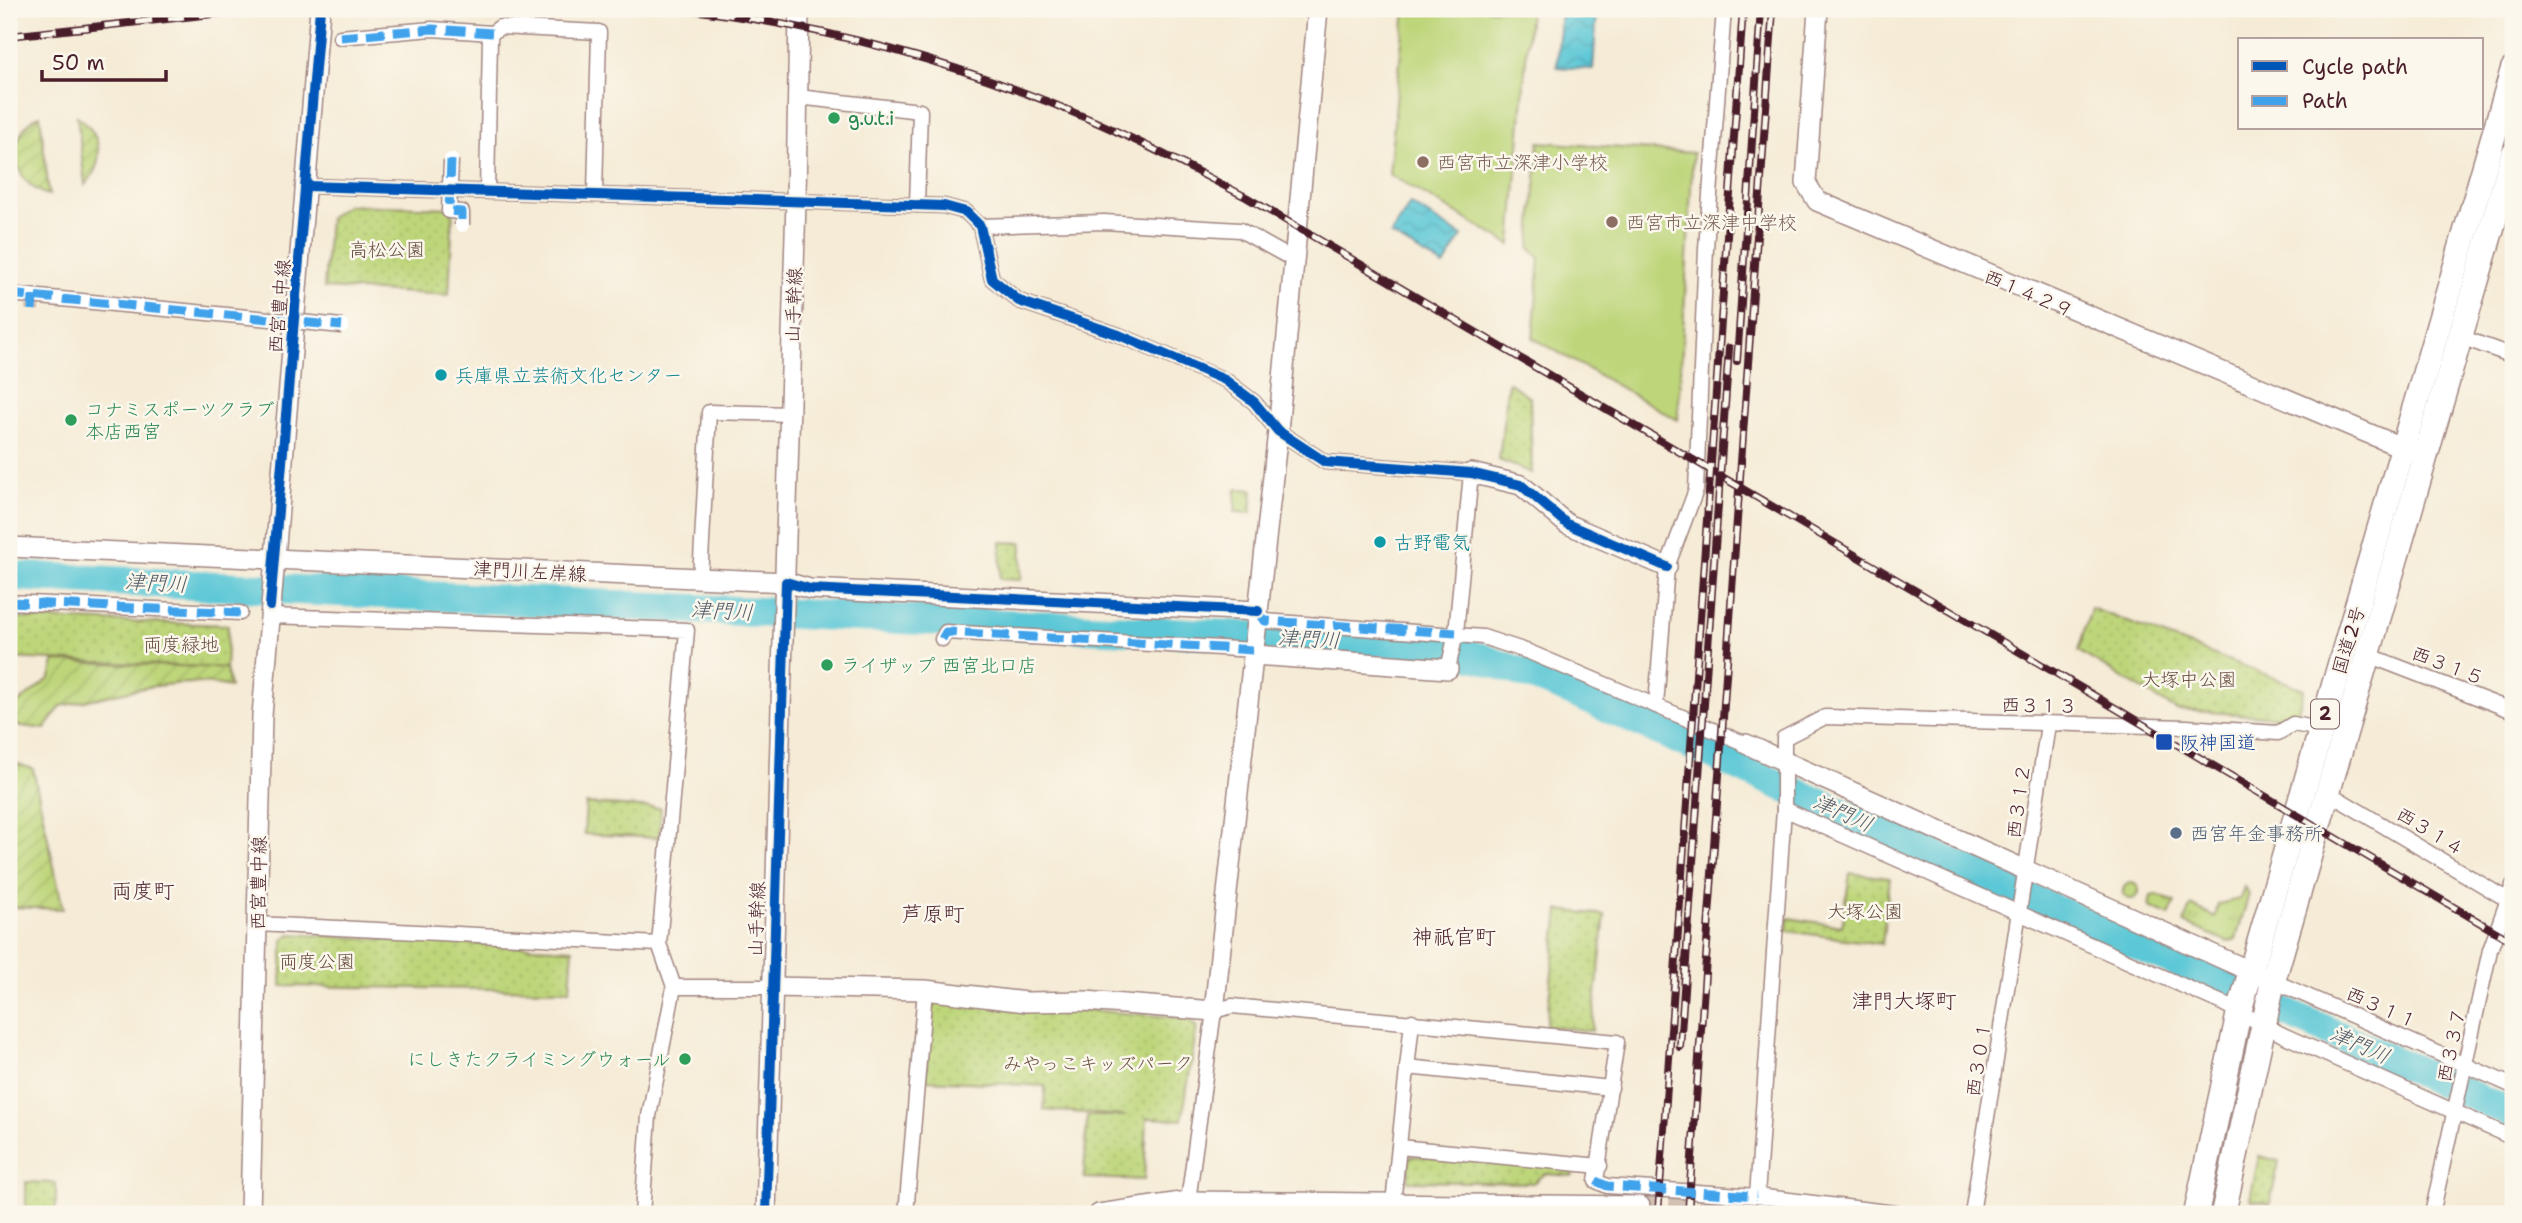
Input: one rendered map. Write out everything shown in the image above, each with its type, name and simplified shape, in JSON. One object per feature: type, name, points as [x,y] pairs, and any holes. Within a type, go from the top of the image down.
[{"type":"highway","name":"国道2号","points":[[2196,1214],[2240,1009],[2261,980],[2327,793],[2368,655],[2414,453],[2513,69]]},
{"type":"highway","name":"国道2号","points":[[2223,1214],[2264,1021],[2261,980],[2320,729],[2414,453],[2458,336],[2513,155]]},
{"type":"street","name":"西宮豊中線","points":[[250,1214],[262,712],[320,9]]},
{"type":"street","name":"山手幹線","points":[[766,1214],[799,97],[799,9]]},
{"type":"street","points":[[1185,1207],[1214,1012],[1255,650],[1318,9]]},
{"type":"street","points":[[1656,705],[1667,567],[1696,490],[1706,248],[1724,9]]},
{"type":"street","name":"西１４２９","points":[[1818,9],[1806,183],[1817,201],[2414,453]]},
{"type":"street","points":[[340,37],[432,29],[492,33],[500,27],[599,32],[595,193]]},
{"type":"street","points":[[487,191],[492,33]]},
{"type":"street","points":[[799,97],[920,111],[917,205]]},
{"type":"street","points":[[451,160],[449,211],[463,212],[462,225]]},
{"type":"street","points":[[307,186],[944,206],[966,212],[980,226],[992,279],[1019,301],[1119,335],[1225,380],[1254,402],[1278,431],[1325,462],[1471,473],[1521,485],[1567,524],[1667,567]]},
{"type":"street","points":[[980,226],[1104,222],[1240,230],[1294,260]]},
{"type":"street","points":[[9,294],[342,326]]},
{"type":"street","points":[[2458,336],[2513,356]]},
{"type":"street","points":[[700,579],[709,412],[790,414]]},
{"type":"street","points":[[942,639],[947,632],[1255,650],[1448,669],[1456,633],[1471,473]]},
{"type":"street","name":"津門川左岸線","points":[[9,547],[273,564],[700,579],[785,592],[808,589],[1257,617]]},
{"type":"street","points":[[9,601],[240,613]]},
{"type":"street","points":[[270,611],[687,630],[659,944],[674,987],[649,1116],[642,1214]]},
{"type":"street","points":[[1257,617],[1265,621],[1456,633],[1483,637],[1529,652],[1746,744],[1782,768],[2261,980]]},
{"type":"street","name":"西３１５","points":[[2368,655],[2513,711]]},
{"type":"street","name":"西３１３","points":[[1782,768],[1784,738],[1825,717],[2186,727],[2278,733],[2293,724],[2320,729]]},
{"type":"street","name":"西３１２","points":[[2021,913],[2048,725]]},
{"type":"street","points":[[1757,1196],[1784,807],[1782,768]]},
{"type":"street","name":"西３１４","points":[[2327,793],[2511,902]]},
{"type":"street","points":[[1784,807],[2457,1107],[2513,1138]]},
{"type":"street","name":"西３３７","points":[[2432,1214],[2466,1071],[2490,950],[2511,902],[2513,885]]},
{"type":"street","name":"西３０１","points":[[1972,1214],[2021,913]]},
{"type":"street","points":[[257,924],[659,944]]},
{"type":"street","name":"西３１１","points":[[2261,980],[2466,1071],[2513,1086]]},
{"type":"street","points":[[674,987],[925,990],[1026,1002],[1085,1001],[1214,1012],[1232,1006],[1617,1042],[1596,1181],[1607,1186],[1757,1196],[1903,1214]]},
{"type":"street","points":[[906,1214],[925,990]]},
{"type":"street","points":[[1393,1204],[1412,1021]]},
{"type":"street","points":[[1407,1067],[1611,1088]]},
{"type":"street","points":[[1399,1147],[1600,1166]]},
{"type":"street","points":[[1099,1214],[1185,1207],[1393,1204],[1600,1210],[1640,1206]]},
{"type":"street","points":[[1737,1212],[1765,1214]]},
{"type":"green space","points":[[1405,9],[1530,9],[1511,245],[1389,174]]},
{"type":"green space","points":[[40,115],[49,195],[26,181],[16,158],[21,134],[28,123]]},
{"type":"green space","points":[[77,116],[92,131],[98,149],[96,167],[85,185]]},
{"type":"green space","points":[[1539,142],[1693,153],[1678,420],[1533,338],[1540,258],[1530,248]]},
{"type":"green space","name":"高松公園","points":[[347,205],[453,208],[449,295],[324,288],[329,218]]},
{"type":"green space","points":[[1508,382],[1530,397],[1532,473],[1499,460]]},
{"type":"green space","points":[[1236,489],[1253,490],[1251,513],[1235,512]]},
{"type":"green space","points":[[1001,542],[1022,543],[1021,580],[1000,579]]},
{"type":"green space","name":"大塚中公園","points":[[2091,608],[2304,689],[2296,718],[2177,710],[2078,651]]},
{"type":"green space","name":"両度緑地","points":[[9,618],[228,625],[226,668],[9,658]]},
{"type":"green space","points":[[54,661],[226,668],[230,687],[188,683],[145,688],[61,706],[45,729],[14,725],[9,719],[9,710],[50,678]]},
{"type":"green space","points":[[9,761],[33,769],[63,909],[9,907]]},
{"type":"green space","points":[[586,804],[661,808],[659,838],[584,834]]},
{"type":"green space","name":"大塚公園","points":[[1850,873],[1890,878],[1882,944],[1787,931],[1788,918],[1842,926]]},
{"type":"green space","points":[[2128,883],[2134,883],[2139,891],[2137,897],[2128,899],[2123,894],[2123,888]]},
{"type":"green space","points":[[2244,887],[2249,894],[2236,939],[2228,942],[2184,923],[2189,909],[2193,906],[2215,917],[2218,904],[2240,899]]},
{"type":"green space","points":[[2157,895],[2175,902],[2169,916],[2149,907],[2151,896]]},
{"type":"green space","points":[[1559,910],[1605,915],[1592,1031],[1546,1026]]},
{"type":"green space","name":"両度公園","points":[[290,934],[573,949],[570,990],[281,986],[283,940]]},
{"type":"green space","name":"みやっこキッズパーク","points":[[940,998],[1186,1018],[1197,1027],[1182,1120],[1147,1118],[1144,1180],[1084,1178],[1087,1116],[1126,1116],[1044,1110],[1045,1086],[926,1080],[930,1010]]},
{"type":"green space","points":[[1409,1156],[1528,1161],[1574,1167],[1573,1176],[1544,1174],[1533,1183],[1408,1181]]},
{"type":"green space","points":[[2259,1156],[2279,1161],[2270,1204],[2250,1199]]},
{"type":"green space","points":[[26,1182],[56,1183],[56,1214],[26,1214]]},
{"type":"water","points":[[1561,9],[1597,9],[1593,69],[1557,67]]},
{"type":"water","points":[[1410,204],[1462,236],[1444,266],[1391,235]]},
{"type":"waterway","name":"津門川","points":[[9,576],[1420,644],[1482,658],[1559,686],[2513,1114]]},
{"type":"tunnel","points":[[32,310],[33,296]]},
{"type":"tunnel","points":[[1640,1206],[1727,1211]]},
{"type":"railway","points":[[9,36],[259,9]]},
{"type":"railway","points":[[685,9],[789,25],[942,64],[1041,99],[1168,156],[1246,197],[2513,942]]},
{"type":"railway","points":[[1658,1214],[1743,9]]},
{"type":"railway","points":[[1737,361],[1761,9]]},
{"type":"railway","points":[[1688,1214],[1773,9]]},
{"type":"railway","points":[[1680,1047],[1729,348]]},
{"type":"marked path","points":[[340,37],[432,29],[492,33]]},
{"type":"marked path","points":[[451,160],[449,211],[462,212],[462,225]]},
{"type":"marked path","points":[[9,294],[342,326]]},
{"type":"marked path","points":[[32,310],[33,296]]},
{"type":"marked path","points":[[9,602],[240,613]]},
{"type":"marked path","points":[[1258,611],[1265,621],[1456,633]]},
{"type":"marked path","points":[[942,639],[946,632],[1254,650]]},
{"type":"marked path","points":[[1596,1181],[1607,1186],[1757,1196]]},
{"type":"cycle path","points":[[270,606],[320,9]]},
{"type":"cycle path","points":[[307,186],[944,206],[966,212],[980,226],[992,279],[1019,301],[1119,335],[1225,380],[1254,402],[1278,431],[1325,462],[1471,473],[1521,485],[1567,524],[1667,567]]},
{"type":"cycle path","points":[[766,1214],[786,582],[810,589],[1258,611]]},
{"type":"place","name":"g.u.t.i","points":[[834,118]]},
{"type":"place","name":"西宮市立深津小学校","points":[[1423,162]]},
{"type":"place","name":"西宮市立深津中学校","points":[[1612,222]]},
{"type":"place","name":"兵庫県立芸術文化センター","points":[[441,375]]},
{"type":"place","name":"コナミスポーツクラブ 本店西宮","points":[[71,420]]},
{"type":"place","name":"古野電気","points":[[1380,542]]},
{"type":"place","name":"ライザップ 西宮北口店","points":[[827,665]]},
{"type":"place","name":"阪神国道","points":[[2164,742]]},
{"type":"place","name":"西宮年金事務所","points":[[2176,833]]},
{"type":"place","name":"にしきたクライミングウォール","points":[[685,1059]]},
{"type":"district","name":"両度町","points":[[143,891]]},
{"type":"district","name":"芦原町","points":[[933,914]]},
{"type":"district","name":"神祇官町","points":[[1454,937]]},
{"type":"district","name":"津門大塚町","points":[[1904,1001]]}]
